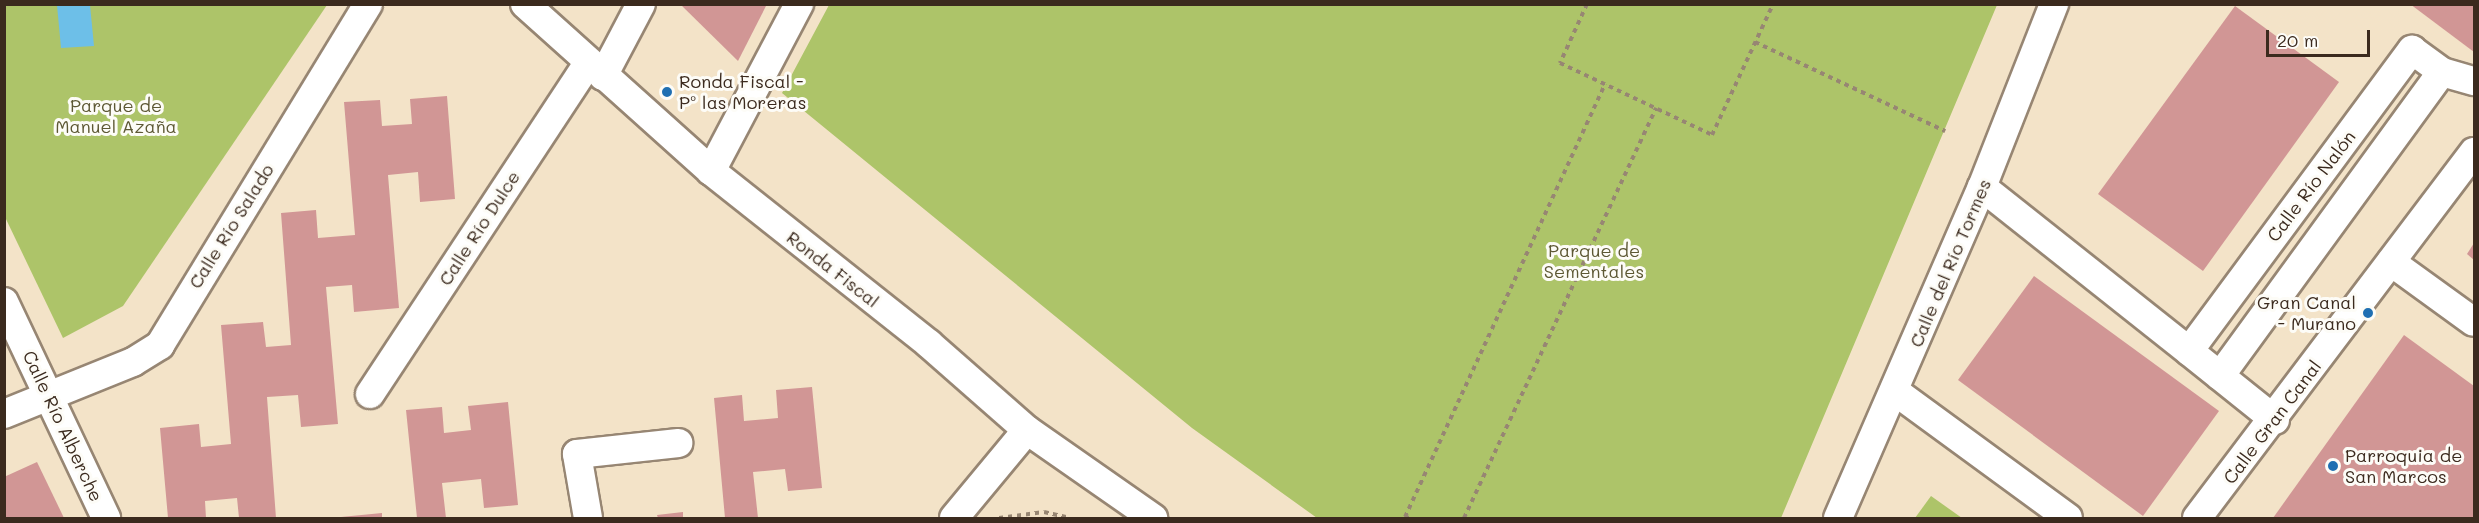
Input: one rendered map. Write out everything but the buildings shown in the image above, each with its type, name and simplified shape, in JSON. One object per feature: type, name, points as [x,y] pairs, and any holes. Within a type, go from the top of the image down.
[{"type":"street","name":"Calle Río Salado","points":[[4,414],[49,394],[64,392],[133,363],[160,345],[368,4]]},
{"type":"street","name":"Ronda Fiscal","points":[[525,4],[595,70],[711,171],[929,345],[1027,430],[1153,519]]},
{"type":"street","name":"Calle Río Dulce","points":[[370,394],[640,4]]},
{"type":"street","points":[[711,171],[799,4]]},
{"type":"street","name":"Calle del Río Tormes","points":[[1838,519],[1896,392],[1982,187],[2054,4]]},
{"type":"street","name":"Calle Río Nalón","points":[[2189,351],[2412,50],[2442,72],[2475,81]]},
{"type":"street","name":"Calle Río Nalón","points":[[2220,376],[2442,72]]},
{"type":"street","name":"Calle Gran Canal","points":[[2197,519],[2275,420],[2475,152]]},
{"type":"street","points":[[1982,187],[2275,420]]},
{"type":"street","points":[[2391,262],[2475,322]]},
{"type":"street","name":"Calle Río Alberche","points":[[4,302],[106,519]]},
{"type":"street","points":[[1896,392],[2068,519]]},
{"type":"street","points":[[954,519],[1027,430]]},
{"type":"street","points":[[588,519],[577,454],[678,443]]},
{"type":"path","points":[[1587,4],[1560,63],[1712,135],[1773,4]]},
{"type":"path","points":[[1755,42],[1945,131]]},
{"type":"path","points":[[1409,519],[1405,517],[1605,84]]},
{"type":"path","points":[[1464,519],[1656,108]]},
{"type":"path","points":[[999,519],[1044,512],[1070,519]]},
{"type":"green space","name":"Parque de Manuel Azaña","points":[[5,5],[327,5],[123,306],[63,338],[5,217]]},
{"type":"green space","name":"Parque de Sementales","points":[[829,5],[1997,5],[1781,518],[1317,518],[1192,428],[782,93]]},
{"type":"green space","points":[[1931,496],[1962,518],[1915,518]]},
{"type":"water","points":[[57,5],[90,5],[94,46],[61,48]]},
{"type":"place","name":"Ronda Fiscal - Pº las Moreras","points":[[667,92]]},
{"type":"place","name":"Gran Canal - Murano","points":[[2368,313]]},
{"type":"place","name":"Parroquia de San Marcos","points":[[2333,466]]}]
